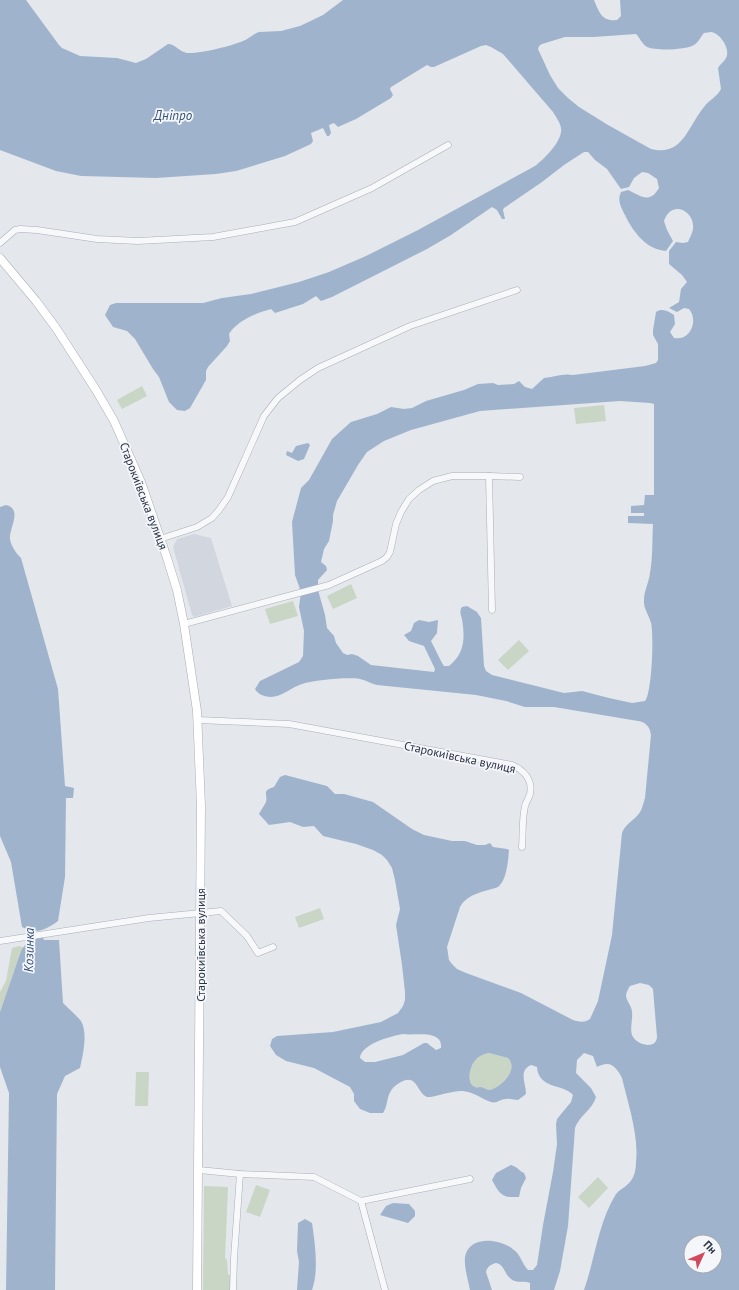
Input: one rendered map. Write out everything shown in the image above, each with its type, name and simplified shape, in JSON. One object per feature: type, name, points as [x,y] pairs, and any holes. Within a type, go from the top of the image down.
[{"type":"street","points":[[0,243],[15,230],[20,229],[98,239],[138,240],[213,237],[295,222],[372,188],[448,145]]},
{"type":"street","name":"Старокиївська вулиця","points":[[0,258],[36,301],[56,328],[93,384],[114,421],[141,482],[177,590],[184,624],[198,720],[201,806],[197,1290]]},
{"type":"street","points":[[160,539],[197,527],[212,518],[220,510],[228,497],[264,416],[278,398],[300,380],[318,368],[398,331],[517,290]]},
{"type":"street","points":[[184,624],[329,585],[382,561],[387,557],[391,548],[395,527],[399,516],[409,499],[422,487],[437,480],[452,476],[520,477]]},
{"type":"street","points":[[489,476],[492,610]]},
{"type":"street","name":"Старокиївська вулиця","points":[[198,720],[289,724],[512,765],[519,768],[524,773],[531,786],[530,796],[525,805],[522,847]]},
{"type":"street","points":[[0,940],[149,918],[221,911],[247,936],[258,953],[273,947]]},
{"type":"street","points":[[199,1170],[240,1174],[314,1177],[361,1201],[470,1179]]},
{"type":"street","points":[[233,1290],[240,1174]]},
{"type":"street","points":[[361,1201],[385,1290]]},
{"type":"shaded area","points":[[194,534],[211,538],[232,606],[194,617],[192,615],[173,547],[177,539]]},
{"type":"green space","points":[[142,386],[147,396],[122,409],[117,400]]},
{"type":"green space","points":[[604,405],[606,421],[576,424],[574,408]]},
{"type":"green space","points":[[351,584],[357,598],[333,609],[327,596]]},
{"type":"green space","points":[[293,601],[298,616],[270,624],[265,609]]},
{"type":"green space","points":[[519,640],[529,651],[508,670],[498,660]]},
{"type":"green space","points":[[320,908],[324,919],[299,928],[295,917]]},
{"type":"green space","points":[[19,946],[26,948],[21,951],[0,1012],[0,992],[6,981],[12,948]]},
{"type":"green space","points":[[489,1053],[508,1058],[512,1067],[508,1077],[504,1081],[495,1088],[488,1090],[473,1086],[470,1081],[470,1076],[471,1068],[476,1059]]},
{"type":"green space","points":[[136,1072],[149,1072],[148,1106],[135,1106]]},
{"type":"green space","points":[[598,1177],[608,1188],[589,1208],[578,1197]]},
{"type":"green space","points":[[256,1185],[270,1190],[260,1217],[246,1212]]},
{"type":"green space","points":[[204,1186],[228,1187],[225,1258],[227,1260],[228,1274],[231,1276],[230,1290],[203,1290]]},
{"type":"water","name":"Дніпро","points":[[0,0],[26,0],[62,48],[80,56],[117,58],[136,63],[146,59],[168,44],[173,45],[187,53],[193,53],[238,43],[259,32],[281,31],[300,26],[323,15],[343,0],[594,0],[604,18],[617,20],[621,16],[620,0],[739,0],[739,1290],[584,1290],[605,1217],[616,1194],[630,1182],[633,1177],[636,1168],[637,1152],[632,1120],[621,1076],[610,1064],[604,1064],[597,1067],[593,1056],[584,1053],[577,1060],[576,1073],[591,1088],[596,1097],[575,1128],[568,1226],[560,1271],[554,1290],[530,1290],[530,1283],[513,1280],[499,1264],[496,1263],[492,1264],[486,1272],[492,1290],[470,1290],[465,1257],[468,1250],[479,1242],[494,1241],[509,1246],[518,1254],[528,1270],[533,1270],[537,1265],[557,1144],[557,1119],[571,1102],[573,1095],[564,1089],[546,1083],[538,1074],[537,1067],[531,1065],[527,1068],[524,1074],[526,1094],[518,1100],[504,1099],[493,1102],[463,1091],[427,1097],[421,1092],[414,1082],[406,1080],[392,1089],[383,1113],[370,1113],[360,1109],[354,1101],[354,1094],[350,1087],[314,1068],[286,1061],[276,1055],[270,1046],[272,1039],[277,1036],[333,1032],[381,1022],[398,1013],[405,1000],[396,925],[400,909],[392,868],[382,855],[356,844],[323,836],[314,826],[303,827],[290,822],[269,825],[259,814],[266,802],[266,791],[274,787],[280,777],[285,775],[327,786],[335,794],[344,794],[373,802],[412,829],[424,835],[452,841],[465,841],[477,845],[485,845],[490,843],[493,847],[509,850],[506,870],[501,884],[498,887],[472,896],[463,902],[460,907],[447,947],[449,960],[457,969],[521,993],[573,1020],[582,1022],[590,1019],[598,1001],[612,935],[622,833],[626,826],[639,814],[645,798],[651,735],[647,725],[638,721],[554,707],[525,707],[506,701],[476,695],[377,685],[354,678],[322,680],[298,685],[275,697],[262,695],[255,689],[260,681],[299,662],[303,656],[304,631],[299,607],[301,592],[295,575],[292,522],[301,488],[309,480],[332,439],[351,422],[377,414],[391,407],[404,409],[412,408],[426,401],[464,390],[478,384],[514,384],[519,381],[525,387],[532,389],[544,378],[645,366],[656,363],[658,360],[658,344],[653,335],[653,330],[656,312],[665,310],[674,315],[675,324],[670,332],[674,338],[684,336],[691,329],[693,324],[692,314],[689,309],[684,308],[677,312],[669,308],[679,302],[681,289],[687,282],[682,275],[669,264],[669,251],[676,242],[688,242],[692,233],[692,219],[684,210],[673,210],[668,214],[664,221],[673,241],[666,251],[659,250],[647,244],[632,228],[621,207],[619,198],[621,192],[628,190],[644,197],[652,196],[659,188],[657,179],[648,173],[642,172],[634,178],[629,187],[621,189],[607,169],[595,160],[588,152],[584,152],[504,208],[505,219],[502,219],[497,210],[492,207],[451,235],[427,249],[332,297],[321,301],[316,296],[303,304],[275,313],[271,309],[253,315],[242,321],[232,329],[229,334],[230,341],[208,367],[206,371],[206,380],[190,408],[185,411],[177,410],[169,402],[159,377],[135,339],[127,331],[113,327],[105,315],[110,305],[116,303],[203,303],[222,298],[251,294],[299,282],[329,272],[366,256],[418,230],[535,166],[556,144],[561,133],[559,122],[553,112],[503,54],[486,45],[434,67],[427,65],[391,87],[390,89],[393,95],[391,98],[356,119],[338,127],[334,123],[329,125],[331,133],[329,136],[327,136],[323,128],[311,133],[313,141],[311,144],[285,156],[236,171],[216,174],[156,178],[81,176],[56,171],[0,150]],"holes":[[[711,32],[721,38],[727,50],[726,58],[718,68],[721,89],[704,107],[684,138],[671,148],[662,150],[651,149],[579,107],[558,88],[538,49],[542,44],[565,37],[594,37],[636,34],[647,47],[657,49],[678,49],[694,45],[704,33]],[[620,401],[654,404],[654,495],[645,495],[644,505],[631,506],[631,513],[644,513],[644,516],[628,516],[628,523],[653,524],[651,567],[644,600],[645,609],[652,629],[651,676],[645,701],[632,703],[582,691],[564,693],[492,675],[486,671],[484,666],[481,618],[477,612],[467,606],[462,607],[460,613],[462,619],[463,645],[458,656],[449,666],[444,666],[431,641],[437,633],[438,620],[429,622],[419,620],[414,623],[411,631],[404,635],[409,641],[424,646],[435,669],[434,672],[371,665],[358,656],[343,653],[336,643],[334,636],[327,628],[318,590],[318,580],[327,570],[326,566],[321,562],[324,549],[329,541],[337,501],[367,452],[384,441],[411,430],[480,411]],[[640,983],[649,985],[653,989],[657,1037],[654,1044],[646,1045],[635,1040],[633,1037],[631,1028],[632,1010],[626,995],[630,986]],[[403,1034],[433,1036],[440,1042],[441,1048],[436,1050],[427,1043],[424,1043],[403,1055],[375,1062],[365,1062],[360,1058],[365,1049],[371,1045],[384,1039]],[[489,1053],[508,1058],[512,1067],[508,1077],[495,1088],[490,1090],[475,1087],[470,1081],[471,1068],[476,1059]]]},
{"type":"water","points":[[308,443],[310,445],[304,459],[298,461],[286,455],[287,451],[292,453],[296,446]]},
{"type":"water","points":[[6,505],[14,510],[14,519],[10,539],[14,549],[21,558],[58,689],[65,786],[74,788],[73,798],[66,798],[65,877],[58,921],[49,927],[36,931],[22,927],[11,862],[0,836],[0,507]]},
{"type":"water","name":"Козинка","points":[[43,937],[44,940],[59,940],[63,1003],[81,1021],[85,1038],[80,1068],[65,1076],[57,1094],[55,1290],[6,1290],[9,1093],[0,1067],[0,1012],[21,951],[29,939]]},
{"type":"water","points":[[511,1165],[524,1173],[526,1178],[521,1188],[519,1197],[507,1197],[499,1191],[492,1180],[496,1173]]},
{"type":"water","points":[[393,1203],[409,1204],[415,1211],[415,1216],[408,1223],[380,1215],[386,1206]]},
{"type":"water","points":[[305,1219],[312,1223],[316,1266],[312,1290],[297,1290],[299,1262],[297,1251],[298,1223]]}]
